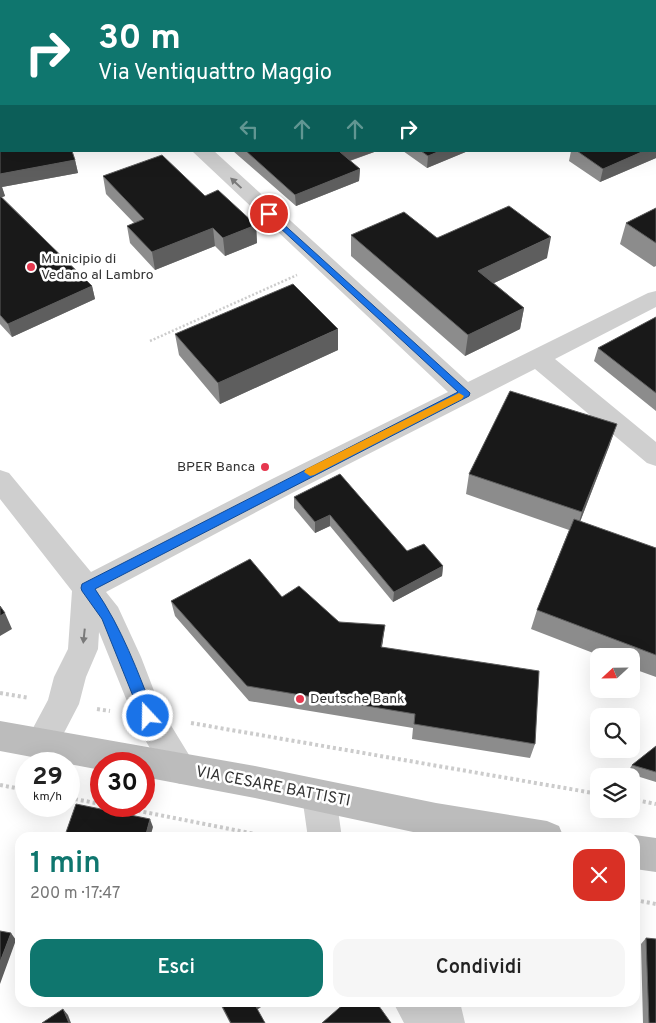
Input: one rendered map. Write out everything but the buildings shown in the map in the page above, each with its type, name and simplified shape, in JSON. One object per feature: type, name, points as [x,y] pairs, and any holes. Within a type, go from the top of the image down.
[{"type":"main road","name":"VIA CESARE BATTISTI","points":[[0,736],[180,768],[319,796],[434,829],[472,832]]},
{"type":"main road","points":[[640,853],[656,855]]},
{"type":"street","points":[[203,152],[465,393]]},
{"type":"street","points":[[87,588],[465,393],[656,298]]},
{"type":"street","points":[[538,358],[656,456]]},
{"type":"street","points":[[0,480],[87,588],[107,616],[126,657],[148,716],[180,768]]},
{"type":"street","points":[[41,743],[63,704],[70,677],[82,649],[87,588]]},
{"type":"street","points":[[319,796],[325,832]]},
{"type":"street","points":[[415,1007],[426,1023]]},
{"type":"street","points":[[442,1007],[446,1023]]},
{"type":"path","points":[[150,341],[323,264]]},
{"type":"path","points":[[0,693],[267,735],[590,792]]},
{"type":"path","points":[[0,785],[15,788]]},
{"type":"path","points":[[640,801],[656,804]]},
{"type":"path","points":[[155,814],[245,832]]},
{"type":"path","points":[[640,901],[656,904]]},
{"type":"slow traffic","points":[[310,472],[459,396]]},
{"type":"place","name":"Municipio di Vedano al Lambro","points":[[31,267]]},
{"type":"place","name":"BPER Banca","points":[[265,467]]},
{"type":"place","name":"Deutsche Bank","points":[[300,699]]},
{"type":"route","points":[[148,716],[126,657],[107,616],[87,588],[465,393],[269,214]]}]
